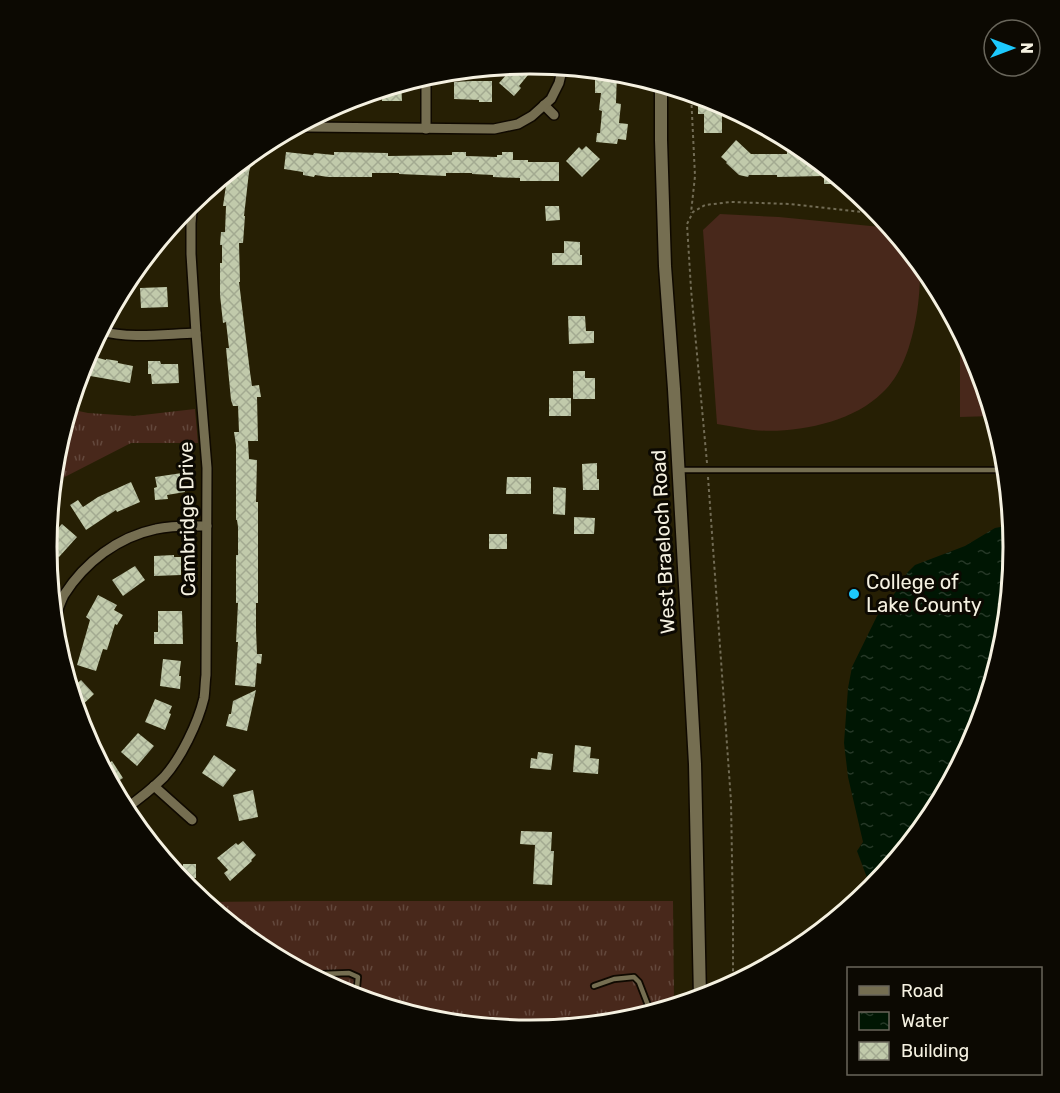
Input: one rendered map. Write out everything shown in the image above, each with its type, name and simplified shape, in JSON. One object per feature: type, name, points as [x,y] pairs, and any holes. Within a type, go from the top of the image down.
[{"type":"street","points":[[312,127],[502,128],[518,124],[532,116],[551,99],[561,75]]},
{"type":"street","points":[[426,86],[426,129]]},
{"type":"street","name":"West Braeloch Road","points":[[661,93],[665,266],[694,764],[700,987]]},
{"type":"street","points":[[544,105],[554,116]]},
{"type":"street","name":"Cambridge Drive","points":[[133,803],[165,775],[181,752],[194,726],[203,699],[206,675],[207,468],[191,254],[192,216]]},
{"type":"street","points":[[108,332],[123,335],[196,333]]},
{"type":"street","points":[[61,603],[77,578],[96,558],[115,544],[157,528],[207,526]]},
{"type":"street","points":[[154,786],[192,820]]},
{"type":"lane","points":[[678,470],[997,470]]},
{"type":"lane","points":[[327,974],[349,973],[358,977],[357,986]]},
{"type":"lane","points":[[594,986],[615,979],[634,977],[639,982],[648,1004]]},
{"type":"path","points":[[691,103],[694,176],[691,216]]},
{"type":"path","points":[[733,974],[731,801],[725,700],[687,224],[693,213],[705,206],[731,202],[790,204],[864,212]]},
{"type":"green space","points":[[720,214],[878,227],[920,280],[913,332],[904,361],[889,386],[870,403],[855,412],[839,419],[804,428],[769,431],[717,424],[703,230]]},
{"type":"green space","points":[[960,350],[985,416],[960,417]]},
{"type":"green space","points":[[195,409],[198,443],[131,443],[62,478],[77,411],[134,416]]},
{"type":"green space","points":[[673,901],[674,996],[592,1015],[530,1020],[438,1010],[378,994],[321,971],[267,940],[218,902]]},
{"type":"water","points":[[1002,527],[999,608],[994,639],[978,699],[967,728],[940,783],[905,834],[867,878],[857,851],[863,842],[848,777],[844,743],[852,667],[877,616],[915,565],[965,546],[995,528]]},
{"type":"building","points":[[529,74],[514,96],[499,83],[506,75]]},
{"type":"building","points":[[595,78],[617,82],[616,103],[621,104],[619,123],[628,124],[626,140],[618,139],[617,144],[596,142],[597,133],[600,133],[602,111],[599,110],[601,93],[595,93]]},
{"type":"building","points":[[492,81],[492,102],[454,99],[454,82]]},
{"type":"building","points":[[401,92],[402,101],[382,101],[382,98]]},
{"type":"building","points":[[698,105],[722,115],[722,133],[704,133],[704,114],[698,114]]},
{"type":"building","points":[[736,140],[751,154],[787,154],[787,151],[790,151],[824,176],[749,175],[748,177],[739,175],[721,157]]},
{"type":"building","points":[[586,146],[600,159],[582,177],[566,161],[579,147],[582,150]]},
{"type":"building","points":[[286,152],[313,155],[314,153],[334,155],[334,152],[388,153],[388,156],[452,155],[452,152],[466,152],[466,156],[497,157],[497,155],[502,155],[502,152],[513,152],[513,160],[559,162],[559,181],[520,181],[520,178],[493,177],[493,175],[472,173],[446,173],[446,176],[372,173],[372,177],[315,175],[314,177],[303,175],[303,172],[284,169]]},
{"type":"building","points":[[251,164],[244,216],[243,243],[239,243],[239,282],[252,386],[259,385],[261,397],[257,397],[258,441],[248,441],[249,459],[257,460],[258,603],[256,603],[256,630],[257,654],[262,654],[261,664],[257,663],[255,687],[235,685],[238,642],[236,642],[238,603],[236,603],[236,555],[238,555],[238,527],[234,432],[239,432],[238,406],[233,406],[231,400],[226,348],[229,348],[220,295],[222,245],[220,245],[221,232],[225,232],[226,206],[223,206],[226,184]]},
{"type":"building","points":[[824,176],[834,184],[824,184]]},
{"type":"building","points":[[545,206],[559,206],[560,220],[546,221]]},
{"type":"building","points":[[564,241],[580,242],[582,265],[552,265],[552,253],[564,253]]},
{"type":"building","points":[[167,287],[168,307],[141,308],[140,288]]},
{"type":"building","points":[[568,316],[585,316],[586,331],[594,331],[594,343],[569,344]]},
{"type":"building","points":[[96,357],[133,366],[130,383],[89,376]]},
{"type":"building","points":[[148,361],[178,364],[179,383],[152,384],[151,374],[148,374]]},
{"type":"building","points":[[573,371],[585,371],[585,378],[595,378],[595,399],[573,399]]},
{"type":"building","points":[[549,398],[571,398],[571,416],[549,416]]},
{"type":"building","points":[[597,463],[599,490],[583,490],[582,464]]},
{"type":"building","points":[[182,473],[185,492],[167,495],[168,499],[155,500],[154,488],[157,487],[155,477]]},
{"type":"building","points":[[507,477],[531,477],[531,494],[506,494]]},
{"type":"building","points":[[131,482],[140,502],[117,512],[116,510],[86,530],[70,505],[78,500],[83,507],[98,497]]},
{"type":"building","points":[[553,487],[566,488],[565,515],[553,514]]},
{"type":"building","points":[[574,517],[595,518],[594,534],[574,534]]},
{"type":"building","points":[[62,524],[77,537],[59,557],[57,556],[58,529]]},
{"type":"building","points":[[489,534],[507,534],[507,549],[489,549]]},
{"type":"building","points":[[174,555],[174,557],[181,557],[181,575],[154,576],[154,556]]},
{"type":"building","points":[[135,566],[145,580],[123,596],[112,580]]},
{"type":"building","points":[[98,595],[117,605],[114,610],[123,615],[117,625],[115,624],[107,650],[103,649],[96,671],[77,665],[90,620],[86,617]]},
{"type":"building","points":[[158,611],[182,611],[183,644],[154,644],[154,632],[158,632]]},
{"type":"building","points":[[163,659],[181,661],[180,689],[160,686]]},
{"type":"building","points":[[81,680],[94,694],[84,704],[82,699],[77,683]]},
{"type":"building","points":[[256,690],[247,731],[226,726],[233,701]]},
{"type":"building","points":[[155,699],[172,706],[165,730],[145,722]]},
{"type":"building","points":[[138,733],[154,746],[137,766],[121,752]]},
{"type":"building","points":[[575,745],[591,747],[590,758],[599,759],[598,774],[573,772]]},
{"type":"building","points":[[538,752],[553,754],[551,770],[530,768],[531,758],[537,759]]},
{"type":"building","points":[[214,755],[236,770],[223,787],[202,773]]},
{"type":"building","points":[[112,761],[123,778],[119,781],[109,763]]},
{"type":"building","points":[[253,790],[258,817],[239,821],[233,795]]},
{"type":"building","points":[[521,831],[552,832],[551,851],[554,851],[552,885],[533,884],[535,845],[520,844]]},
{"type":"building","points":[[243,841],[256,855],[230,881],[224,873],[228,870],[217,858],[236,843],[238,845]]},
{"type":"building","points":[[183,864],[196,864],[196,878],[193,878],[183,867]]},
{"type":"place","name":"College of Lake County","points":[[854,594]]}]
